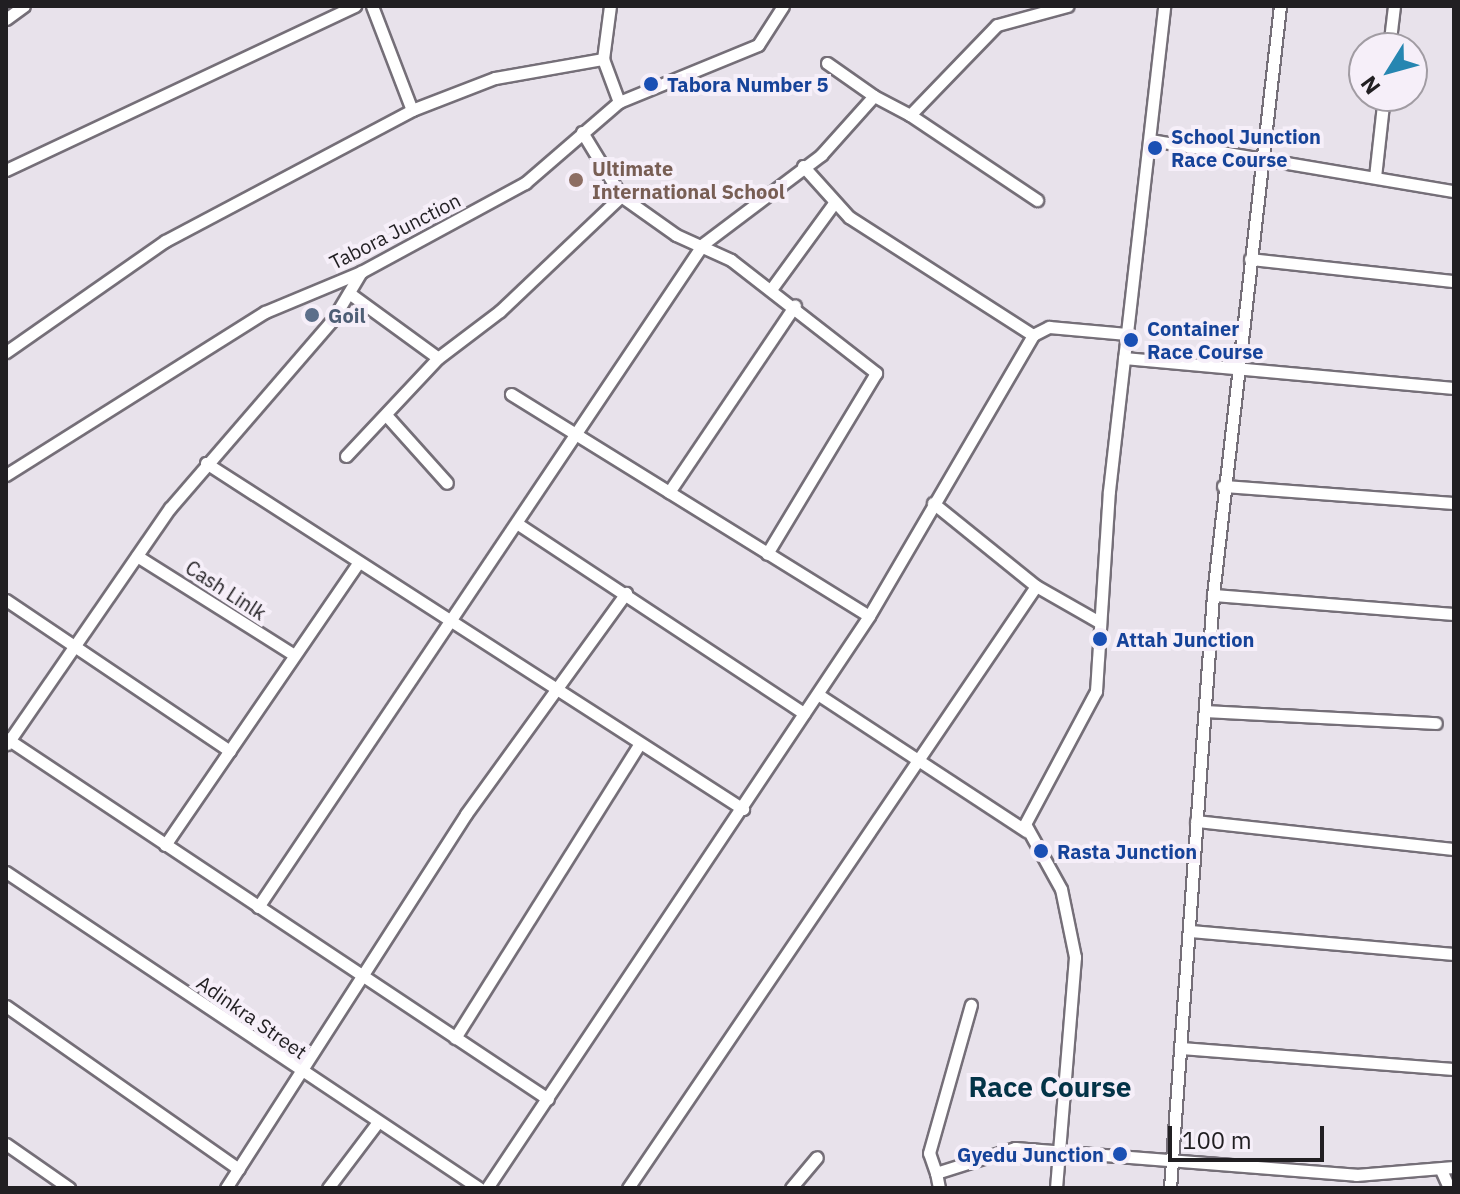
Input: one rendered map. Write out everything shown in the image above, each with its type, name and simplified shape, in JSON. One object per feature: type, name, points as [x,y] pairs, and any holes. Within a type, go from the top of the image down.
[{"type":"street","points":[[6,19],[24,6]]},
{"type":"street","points":[[6,170],[355,6]]},
{"type":"street","points":[[372,6],[412,110]]},
{"type":"street","points":[[610,6],[603,59],[619,102]]},
{"type":"street","name":"Tabora Junction","points":[[6,475],[265,312],[361,272],[525,183],[619,102],[758,45],[783,6]]},
{"type":"street","points":[[910,115],[997,25],[1067,6]]},
{"type":"street","points":[[1026,831],[1096,691],[1099,622],[1124,358],[1164,6]]},
{"type":"street","points":[[1170,1188],[1223,486],[1280,6]]},
{"type":"street","points":[[1391,32],[1394,6]]},
{"type":"street","points":[[6,352],[165,241],[412,110],[495,78],[603,59]]},
{"type":"street","points":[[827,63],[1037,200]]},
{"type":"street","points":[[258,907],[457,620],[578,430],[703,244],[803,166],[874,96]]},
{"type":"street","points":[[1375,177],[1382,112]]},
{"type":"street","points":[[582,132],[621,196],[676,235],[703,244],[772,288],[877,379],[767,554]]},
{"type":"street","points":[[1151,140],[1263,155],[1454,191]]},
{"type":"street","points":[[803,166],[834,203],[1033,335]]},
{"type":"street","points":[[346,456],[438,358],[500,311],[621,196]]},
{"type":"street","points":[[772,288],[834,203]]},
{"type":"street","points":[[1250,259],[1454,281]]},
{"type":"street","points":[[361,272],[349,293],[206,463],[137,556],[76,650],[7,741],[364,974],[548,1099]]},
{"type":"street","points":[[349,293],[438,358]]},
{"type":"street","points":[[669,492],[795,305]]},
{"type":"street","points":[[487,1188],[819,695],[869,616],[1033,335],[1049,327],[1127,334]]},
{"type":"street","points":[[1124,358],[1454,388]]},
{"type":"street","points":[[511,394],[578,430],[669,492],[869,616]]},
{"type":"street","points":[[386,415],[418,459],[447,483]]},
{"type":"street","points":[[206,463],[359,562],[457,620],[638,746],[743,809]]},
{"type":"street","points":[[1223,486],[1454,503]]},
{"type":"street","points":[[933,503],[1036,586],[1099,622]]},
{"type":"street","points":[[518,524],[804,713]]},
{"type":"street","name":"Cash Linlk","points":[[137,556],[294,655]]},
{"type":"street","points":[[165,845],[359,562]]},
{"type":"street","points":[[628,1188],[1036,586]]},
{"type":"street","points":[[226,1188],[556,686],[626,593]]},
{"type":"street","points":[[1213,595],[1454,614]]},
{"type":"street","points":[[6,600],[230,751]]},
{"type":"street","points":[[819,695],[921,759],[1026,831],[1061,889],[1075,957],[1056,1188]]},
{"type":"street","points":[[1205,711],[1436,723]]},
{"type":"street","points":[[455,1038],[638,746]]},
{"type":"street","points":[[1196,821],[1454,849]]},
{"type":"street","name":"Adinkra Street","points":[[6,872],[301,1073],[479,1188]]},
{"type":"street","points":[[1190,931],[1454,954]]},
{"type":"street","points":[[939,1188],[929,1153],[971,1005]]},
{"type":"street","points":[[6,1006],[239,1169]]},
{"type":"street","points":[[1180,1048],[1454,1069]]},
{"type":"street","points":[[328,1188],[378,1122]]},
{"type":"street","points":[[6,1144],[69,1188]]},
{"type":"street","points":[[936,1173],[999,1150],[1060,1149],[1356,1175],[1442,1172],[1454,1167]]},
{"type":"street","points":[[791,1188],[817,1157]]},
{"type":"street","points":[[1442,1172],[1449,1188]]},
{"type":"place","name":"Tabora Number 5","points":[[651,84]]},
{"type":"place","name":"School Junction Race Course","points":[[1155,148]]},
{"type":"place","name":"Ultimate International School","points":[[576,180]]},
{"type":"place","name":"Goil","points":[[312,315]]},
{"type":"place","name":"Container Race Course","points":[[1131,340]]},
{"type":"place","name":"Attah Junction","points":[[1100,639]]},
{"type":"place","name":"Rasta Junction","points":[[1041,851]]},
{"type":"place","name":"Gyedu Junction","points":[[1120,1154]]},
{"type":"district","name":"Race Course","points":[[1050,1087]]}]
